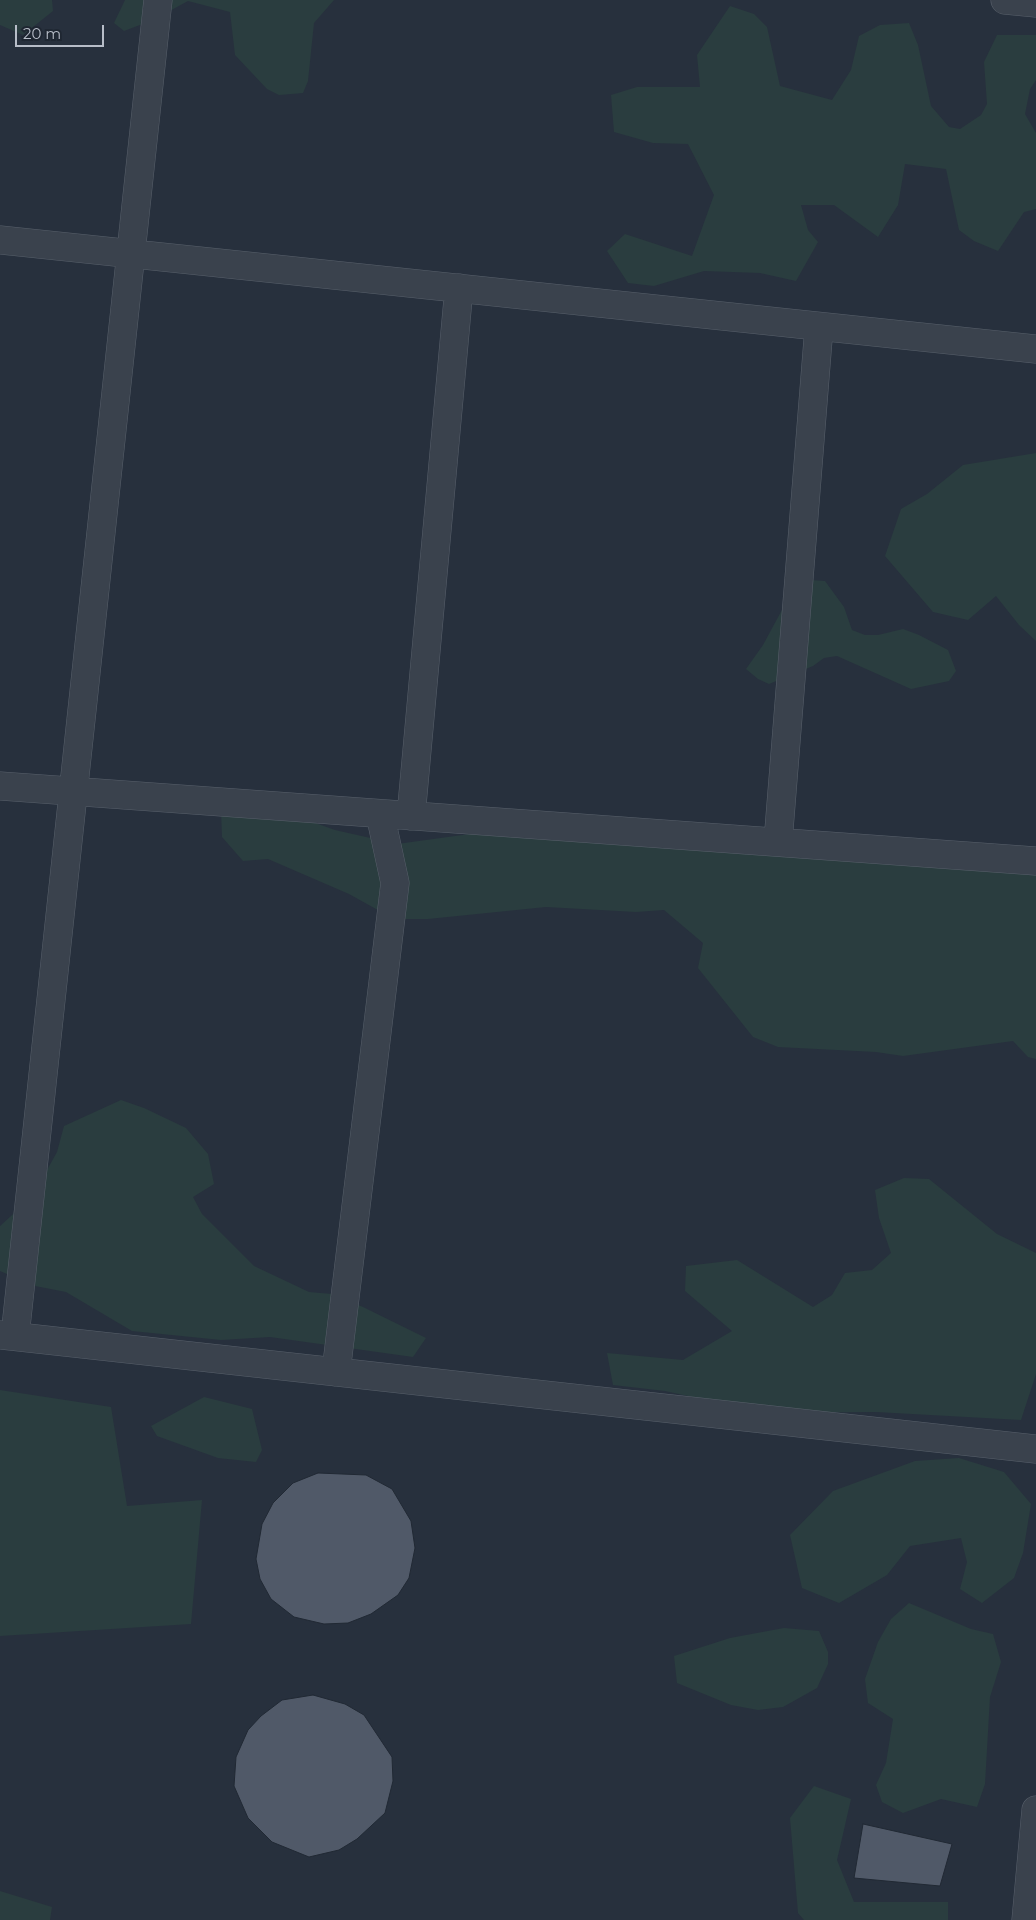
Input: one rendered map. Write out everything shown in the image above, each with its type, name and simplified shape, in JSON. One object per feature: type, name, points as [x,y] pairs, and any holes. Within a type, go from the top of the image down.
[{"type":"street","points":[[158,0],[73,791],[7,1335],[1036,1449]]},
{"type":"street","points":[[1006,0],[1036,3]]},
{"type":"street","points":[[0,240],[1036,350]]},
{"type":"street","points":[[412,816],[459,288]]},
{"type":"street","points":[[778,842],[819,327]]},
{"type":"street","points":[[0,786],[1036,862]]},
{"type":"street","points":[[336,1372],[396,883],[380,814]]},
{"type":"street","points":[[1026,1920],[1036,1810]]},
{"type":"shaded area","points":[[0,0],[52,0],[53,11],[23,35],[0,25]]},
{"type":"shaded area","points":[[125,0],[334,0],[314,23],[308,81],[303,93],[279,95],[267,89],[235,55],[230,12],[188,1],[153,20],[124,31],[114,23]]},
{"type":"shaded area","points":[[730,6],[754,14],[767,27],[780,86],[832,100],[851,70],[859,36],[880,25],[909,23],[918,45],[931,106],[949,127],[960,129],[981,115],[987,104],[984,62],[997,35],[1036,35],[1036,80],[1030,89],[1025,114],[1036,133],[1036,209],[1024,212],[998,251],[974,241],[959,230],[946,169],[905,164],[898,205],[878,237],[834,205],[801,205],[808,230],[818,242],[796,281],[760,273],[704,271],[654,286],[628,283],[607,251],[625,234],[692,256],[714,195],[688,144],[653,143],[614,132],[611,95],[637,87],[700,87],[697,55]]},
{"type":"shaded area","points":[[1036,453],[1036,641],[1019,625],[996,596],[968,620],[933,612],[885,556],[901,509],[927,494],[963,465]]},
{"type":"shaded area","points":[[811,580],[825,581],[844,607],[852,630],[865,635],[878,635],[903,629],[919,635],[948,650],[956,671],[949,681],[911,689],[837,656],[824,658],[813,666],[769,684],[758,679],[746,669],[763,645],[783,608]]},
{"type":"shaded area","points":[[221,811],[287,813],[335,830],[397,844],[528,826],[1036,860],[1036,1059],[1028,1057],[1013,1041],[903,1056],[876,1052],[778,1047],[753,1037],[698,968],[703,943],[664,910],[636,912],[546,907],[428,919],[404,919],[376,909],[349,894],[268,859],[243,861],[222,837]]},
{"type":"shaded area","points":[[121,1100],[144,1108],[186,1128],[208,1154],[214,1184],[193,1197],[202,1214],[254,1266],[309,1292],[332,1294],[426,1338],[413,1357],[270,1337],[221,1340],[132,1331],[66,1292],[35,1286],[0,1271],[0,1226],[32,1197],[57,1152],[64,1126]]},
{"type":"shaded area","points":[[904,1178],[929,1179],[997,1234],[1036,1253],[1036,1374],[1021,1420],[876,1412],[753,1413],[729,1405],[665,1391],[613,1385],[607,1353],[683,1360],[732,1331],[685,1291],[686,1266],[737,1260],[813,1307],[832,1295],[845,1273],[872,1270],[891,1253],[879,1218],[875,1190]]},
{"type":"shaded area","points":[[0,1390],[111,1407],[127,1506],[202,1500],[191,1624],[0,1636]]},
{"type":"shaded area","points":[[204,1397],[252,1409],[262,1450],[256,1462],[218,1458],[157,1436],[151,1426]]},
{"type":"shaded area","points":[[959,1458],[1004,1472],[1031,1504],[1023,1553],[1014,1578],[982,1603],[960,1589],[967,1562],[961,1538],[910,1546],[887,1575],[839,1603],[802,1588],[790,1535],[833,1491],[915,1461]]},
{"type":"shaded area","points":[[909,1603],[971,1629],[993,1634],[1001,1662],[990,1697],[985,1784],[977,1807],[941,1799],[903,1813],[882,1802],[876,1785],[886,1763],[893,1719],[868,1703],[865,1679],[878,1642],[891,1619]]},
{"type":"shaded area","points":[[784,1628],[819,1631],[828,1652],[828,1664],[817,1688],[783,1707],[758,1710],[731,1705],[677,1683],[674,1656],[730,1638]]},
{"type":"shaded area","points":[[814,1786],[851,1799],[837,1860],[854,1902],[948,1902],[948,1920],[804,1920],[798,1913],[790,1818]]},
{"type":"shaded area","points":[[0,1891],[52,1907],[50,1920],[0,1920]]},
{"type":"building","points":[[318,1473],[366,1475],[392,1489],[411,1521],[415,1548],[409,1578],[398,1595],[371,1614],[348,1623],[324,1624],[294,1617],[271,1599],[260,1579],[256,1559],[262,1524],[273,1503],[293,1483]]},
{"type":"building","points":[[313,1695],[345,1704],[364,1715],[392,1757],[393,1781],[385,1813],[357,1839],[339,1850],[309,1857],[272,1842],[248,1818],[234,1786],[236,1757],[248,1730],[261,1716],[282,1700]]},
{"type":"building","points":[[863,1824],[952,1844],[940,1886],[854,1878]]}]
